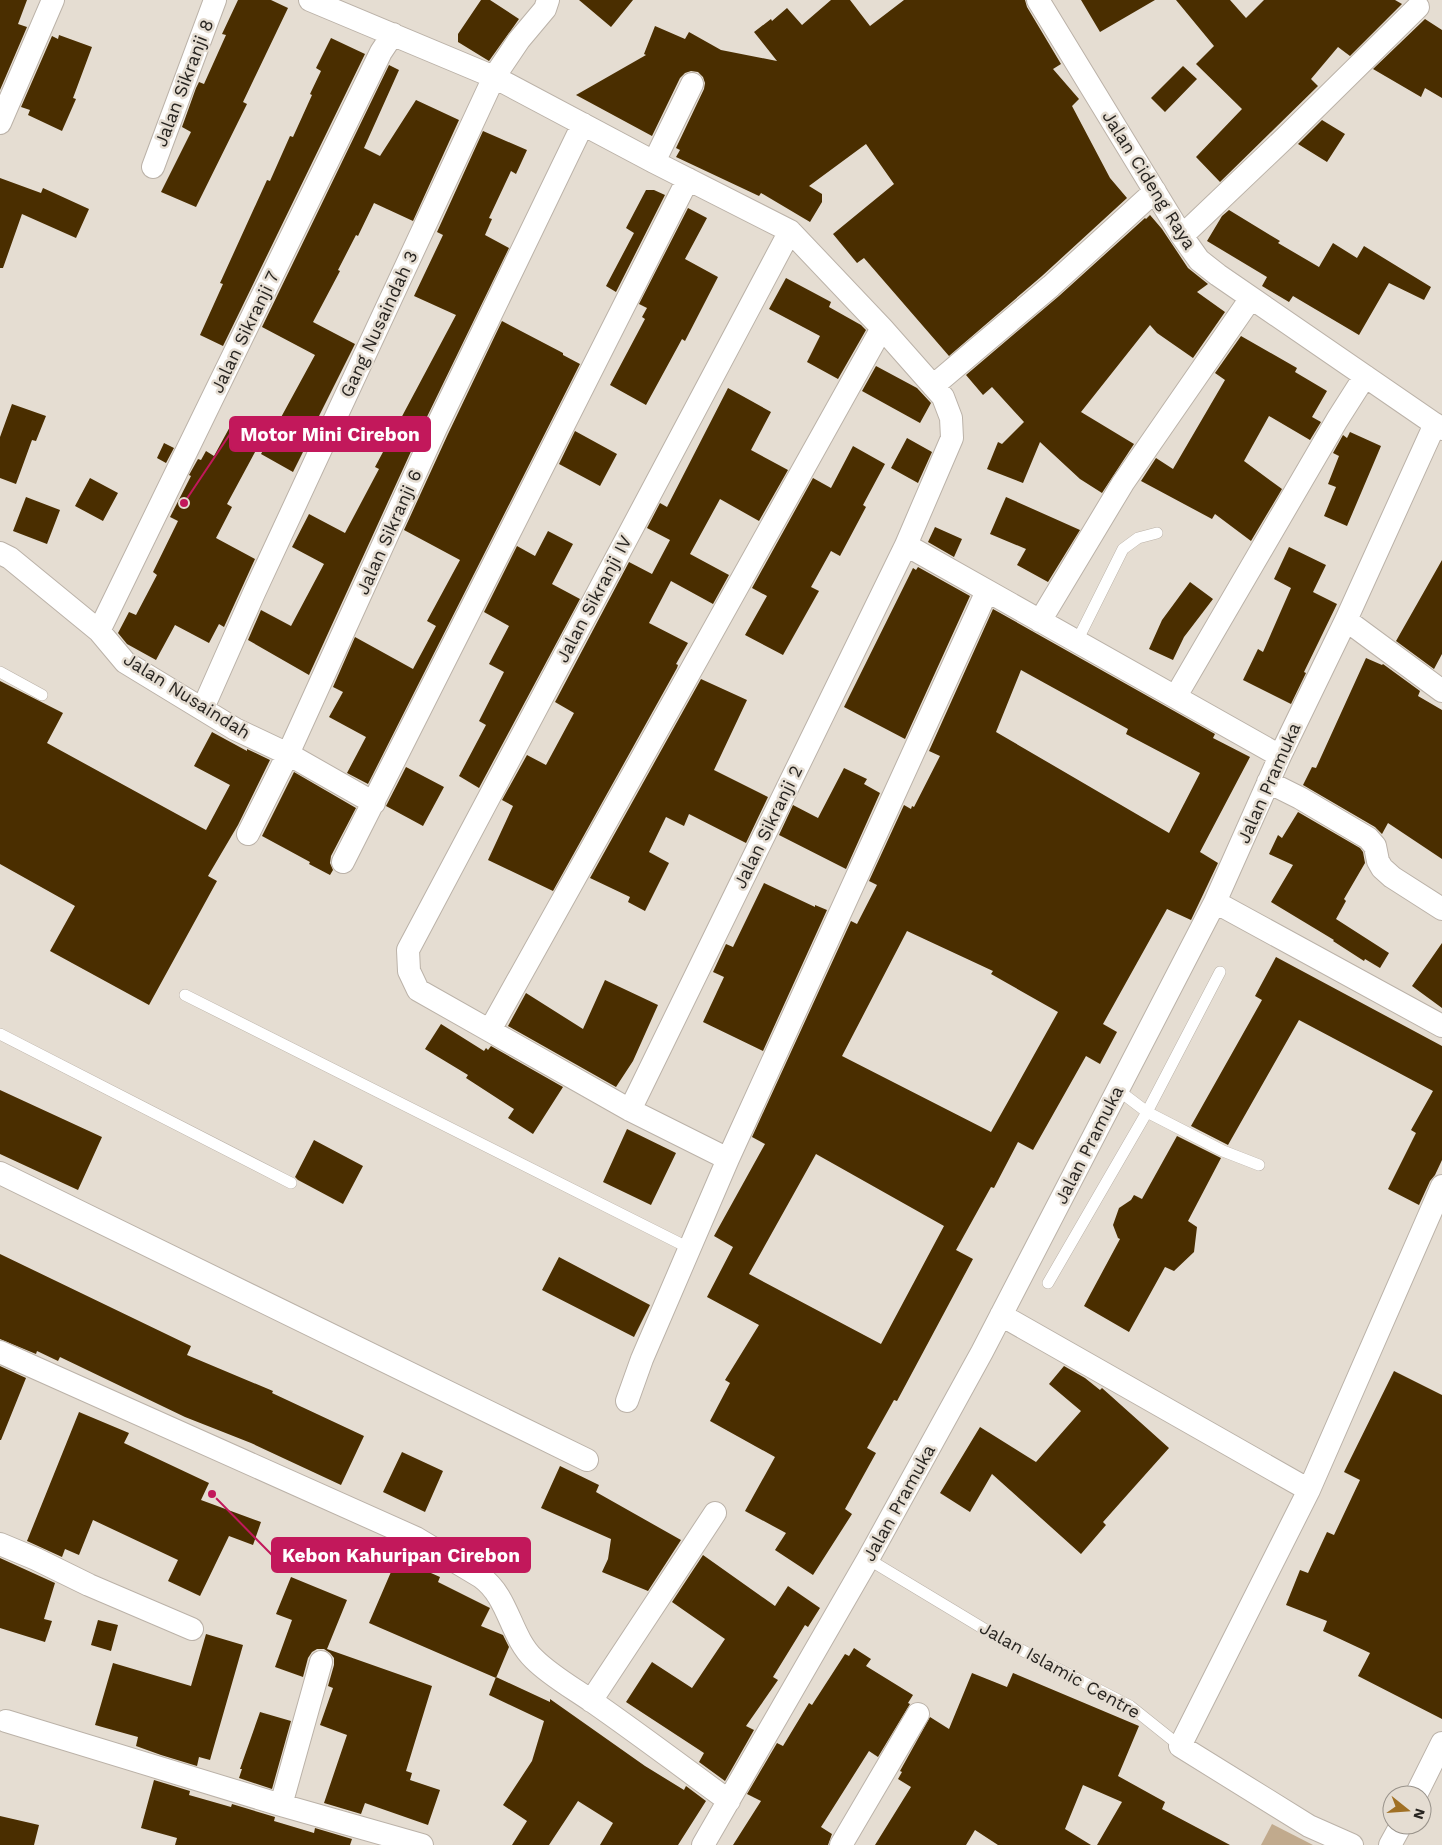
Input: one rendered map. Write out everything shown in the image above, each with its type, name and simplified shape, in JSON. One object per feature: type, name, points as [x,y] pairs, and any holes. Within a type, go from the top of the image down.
[{"type":"street","points":[[0,122],[53,0]]},
{"type":"street","name":"Jalan Sikranji 8","points":[[152,167],[215,0]]},
{"type":"street","name":"Jalan Sikranji 2","points":[[310,0],[494,77],[654,162],[790,231],[882,328],[943,397],[951,418],[952,438],[906,545],[630,1110]]},
{"type":"street","name":"Gang Nusaindah 3","points":[[203,708],[258,584],[494,77],[519,40],[544,9],[548,0]]},
{"type":"street","name":"Jalan Cideng Raya","points":[[1038,0],[1182,236],[1200,260],[1218,275],[1438,427]]},
{"type":"street","points":[[1182,236],[1418,7]]},
{"type":"street","name":"Jalan Sikranji 7","points":[[100,631],[381,52],[393,34]]},
{"type":"street","points":[[654,162],[692,84]]},
{"type":"street","name":"Jalan Sikranji 6","points":[[248,834],[288,754],[436,428],[583,124]]},
{"type":"street","points":[[343,862],[688,179]]},
{"type":"street","points":[[933,386],[1051,286],[1155,191]]},
{"type":"street","name":"Jalan Sikranji IV","points":[[490,1030],[418,990],[409,971],[408,950],[790,231]]},
{"type":"street","points":[[1040,621],[1123,483],[1251,298]]},
{"type":"street","points":[[728,1159],[630,1110],[490,1030],[882,328]]},
{"type":"street","points":[[1176,696],[1337,420],[1365,376]]},
{"type":"street","name":"Jalan Pramuka","points":[[703,1845],[868,1559],[1001,1314],[1118,1090],[1215,902],[1280,756],[1438,427]]},
{"type":"street","points":[[906,545],[1280,756]]},
{"type":"street","name":"Jalan Nusaindah","points":[[0,553],[10,558],[100,631],[125,662],[235,729],[288,754],[374,802]]},
{"type":"street","points":[[627,1401],[642,1359],[728,1159],[987,591]]},
{"type":"street","points":[[1346,620],[1442,691]]},
{"type":"street","points":[[1268,782],[1300,798],[1368,838],[1375,846],[1378,861],[1382,868],[1392,877],[1442,909]]},
{"type":"street","points":[[1215,902],[1442,1026]]},
{"type":"street","points":[[0,1173],[587,1460]]},
{"type":"street","points":[[1180,1746],[1309,1490],[1442,1186]]},
{"type":"street","points":[[1001,1314],[1309,1490]]},
{"type":"street","points":[[0,1352],[416,1538],[482,1577],[491,1584],[499,1595],[524,1648],[533,1659],[729,1801]]},
{"type":"street","points":[[592,1701],[715,1513]]},
{"type":"street","points":[[0,1544],[36,1559],[89,1586],[192,1629]]},
{"type":"street","points":[[280,1804],[321,1662]]},
{"type":"street","points":[[841,1845],[918,1714]]},
{"type":"street","points":[[6,1721],[422,1845]]},
{"type":"street","points":[[1421,1785],[1442,1743]]},
{"type":"street","name":"Jalan Islamic Centre","points":[[1180,1746],[1309,1826],[1352,1845]]},
{"type":"lane","points":[[1077,642],[1122,549],[1138,538],[1157,533]]},
{"type":"lane","points":[[0,672],[42,695]]},
{"type":"lane","points":[[1048,1283],[1147,1112],[1220,972]]},
{"type":"lane","points":[[185,995],[689,1248]]},
{"type":"lane","points":[[0,1034],[291,1183]]},
{"type":"lane","points":[[1118,1090],[1147,1112],[1222,1151],[1259,1165]]},
{"type":"lane","name":"Jalan Islamic Centre","points":[[868,1559],[1004,1641],[1130,1706],[1180,1746]]},
{"type":"shaded area","points":[[1272,1824],[1313,1845],[1261,1845]]},
{"type":"building","points":[[0,0],[27,0],[18,24],[27,27],[0,90]]},
{"type":"building","points":[[238,0],[271,0],[288,8],[243,102],[247,104],[196,207],[161,192],[191,132],[182,127],[196,88],[199,82],[204,84],[226,35],[222,34]]},
{"type":"building","points":[[481,0],[490,0],[519,19],[489,61],[458,42],[458,34]]},
{"type":"building","points":[[579,0],[633,0],[611,27]]},
{"type":"building","points":[[831,0],[850,0],[870,26],[904,0],[1025,0],[1027,7],[1061,64],[1053,69],[1079,99],[1072,106],[1110,178],[1127,198],[1042,276],[949,356],[864,258],[857,263],[833,234],[894,184],[866,144],[809,186],[822,194],[822,202],[810,222],[761,193],[759,196],[676,157],[680,150],[676,148],[704,89],[703,77],[698,72],[691,71],[685,73],[680,78],[652,136],[576,95],[646,55],[644,54],[655,26],[685,39],[689,32],[721,50],[777,61],[754,32],[771,19],[772,21],[787,8],[802,25]]},
{"type":"building","points":[[1081,0],[1155,0],[1100,32]]},
{"type":"building","points":[[1176,0],[1230,0],[1246,18],[1264,0],[1395,0],[1402,4],[1350,56],[1338,47],[1311,79],[1318,86],[1220,182],[1196,157],[1242,109],[1196,64],[1214,46]]},
{"type":"building","points":[[1425,19],[1442,30],[1442,98],[1425,88],[1421,97],[1373,69]]},
{"type":"building","points":[[59,35],[92,47],[73,98],[76,99],[62,131],[28,115],[30,110],[21,107],[52,36],[58,39]]},
{"type":"building","points":[[331,38],[365,54],[223,346],[200,335],[223,284],[220,283],[267,180],[270,181],[290,136],[293,137],[312,95],[310,94],[321,71],[316,68]]},
{"type":"building","points":[[389,65],[399,70],[364,148],[380,156],[416,100],[459,120],[413,221],[374,203],[313,322],[355,344],[313,428],[316,429],[307,449],[305,448],[293,472],[261,454],[315,355],[262,327]]},
{"type":"building","points":[[1183,66],[1197,79],[1165,112],[1151,98]]},
{"type":"building","points":[[1322,120],[1345,134],[1327,162],[1298,144]]},
{"type":"building","points":[[483,131],[527,150],[516,174],[511,171],[489,218],[492,219],[485,235],[509,248],[424,423],[309,675],[248,640],[261,610],[291,626],[324,564],[292,547],[309,514],[345,533],[379,469],[375,467],[456,315],[414,296],[443,235],[437,232]]},
{"type":"building","points":[[0,178],[41,193],[43,188],[89,209],[76,238],[22,214],[3,268],[0,268]]},
{"type":"building","points":[[646,190],[654,190],[665,195],[616,292],[606,286],[634,233],[626,228]]},
{"type":"building","points":[[688,208],[707,218],[685,259],[718,277],[685,341],[682,339],[646,405],[610,385],[645,319],[642,317],[647,308],[639,304]]},
{"type":"building","points":[[1229,210],[1280,241],[1278,243],[1319,267],[1333,243],[1357,258],[1364,246],[1431,287],[1424,300],[1389,283],[1359,335],[1293,296],[1289,302],[1262,286],[1267,277],[1207,241],[1222,216]]},
{"type":"building","points":[[1150,215],[1162,229],[1188,268],[1208,284],[1197,292],[1225,312],[1193,358],[1157,333],[1150,325],[1081,412],[1134,444],[1102,493],[1080,479],[1040,442],[1023,483],[987,469],[998,442],[1002,444],[1024,422],[992,387],[983,395],[966,375]]},
{"type":"building","points":[[786,278],[831,302],[829,307],[861,325],[866,330],[838,379],[807,362],[820,336],[769,309]]},
{"type":"building","points":[[502,321],[580,364],[368,784],[347,773],[366,737],[329,717],[343,692],[333,687],[355,637],[413,669],[436,626],[427,621],[460,560],[404,530]]},
{"type":"building","points":[[1241,336],[1297,368],[1295,372],[1327,391],[1312,417],[1321,422],[1310,440],[1269,416],[1244,461],[1282,489],[1251,541],[1215,514],[1212,519],[1141,481],[1156,458],[1173,469],[1225,380],[1215,373]]},
{"type":"building","points":[[876,366],[917,388],[931,403],[920,423],[862,391]]},
{"type":"building","points":[[728,388],[771,412],[751,450],[788,470],[759,521],[720,499],[690,554],[729,575],[713,604],[671,581],[649,623],[688,643],[676,664],[678,665],[677,668],[553,891],[488,860],[513,806],[502,800],[527,755],[546,765],[574,713],[555,702],[629,562],[652,574],[670,540],[647,528],[660,503],[667,507]]},
{"type":"building","points":[[12,404],[46,416],[36,441],[32,440],[16,484],[0,478],[0,437]]},
{"type":"building","points":[[232,423],[262,439],[227,504],[232,507],[216,538],[255,559],[224,627],[219,624],[209,643],[175,625],[156,660],[127,644],[118,633],[129,612],[136,615],[157,575],[153,572],[178,521],[170,517],[191,476],[189,475],[198,459],[201,460],[206,451],[214,456]]},
{"type":"building","points":[[575,431],[617,454],[600,486],[559,464]]},
{"type":"building","points":[[1350,432],[1381,446],[1347,526],[1324,516],[1336,487],[1328,484],[1339,456],[1333,453],[1343,435],[1347,438]]},
{"type":"building","points":[[907,438],[932,452],[918,483],[891,468]]},
{"type":"building","points":[[164,443],[174,448],[166,463],[157,458]]},
{"type":"building","points":[[853,446],[885,464],[863,505],[866,507],[840,556],[831,551],[811,587],[819,591],[783,655],[745,635],[767,596],[752,588],[813,478],[831,488]]},
{"type":"building","points":[[90,478],[118,493],[103,521],[75,506]]},
{"type":"building","points":[[26,497],[60,510],[47,544],[13,531]]},
{"type":"building","points":[[1006,497],[1080,530],[1048,582],[1017,565],[1026,549],[990,534]]},
{"type":"building","points":[[935,527],[962,539],[954,557],[928,542]]},
{"type":"building","points":[[548,531],[573,544],[552,584],[580,599],[479,788],[459,776],[486,725],[479,721],[504,672],[489,664],[509,626],[484,612],[517,546],[535,556]]},
{"type":"building","points":[[1289,547],[1326,565],[1313,592],[1337,604],[1304,672],[1306,673],[1291,704],[1243,680],[1258,649],[1263,652],[1291,588],[1274,579]]},
{"type":"building","points":[[1442,560],[1442,654],[1434,669],[1396,641]]},
{"type":"building","points":[[918,567],[970,596],[905,739],[844,707],[913,568],[916,570]]},
{"type":"building","points":[[1190,582],[1213,599],[1184,637],[1173,660],[1149,649],[1162,620]]},
{"type":"building","points":[[993,609],[1215,734],[1213,738],[1250,757],[1200,852],[1218,863],[1191,920],[1167,909],[1103,1024],[1117,1032],[1100,1064],[1086,1056],[1033,1150],[1018,1142],[994,1188],[991,1187],[956,1250],[973,1259],[897,1401],[894,1400],[867,1448],[876,1453],[845,1509],[852,1514],[813,1575],[775,1550],[786,1533],[745,1511],[775,1457],[710,1421],[730,1383],[725,1380],[759,1325],[707,1297],[733,1247],[714,1236],[765,1144],[752,1137],[851,921],[857,924],[877,885],[869,881],[904,805],[911,809],[912,806],[914,807],[940,756],[929,751]],"holes":[[[1021,670],[1128,729],[1126,734],[1200,773],[1169,833],[996,732]],[[907,931],[993,971],[991,974],[1058,1012],[991,1132],[842,1056]],[[816,1154],[944,1226],[881,1344],[749,1274]]]},
{"type":"building","points":[[1366,658],[1383,664],[1420,691],[1418,696],[1442,710],[1442,859],[1388,823],[1382,834],[1375,827],[1303,785],[1312,767],[1316,768]]},
{"type":"building","points":[[701,679],[747,700],[714,770],[768,797],[746,843],[689,814],[684,826],[666,817],[649,852],[669,863],[645,911],[628,902],[630,897],[590,878]]},
{"type":"building","points":[[0,681],[63,713],[47,743],[206,830],[230,785],[194,766],[212,732],[247,751],[247,749],[270,760],[238,825],[208,876],[217,881],[149,1005],[50,951],[75,906],[0,864]]},
{"type":"building","points":[[406,767],[444,787],[423,826],[386,806]]},
{"type":"building","points":[[844,768],[867,779],[864,784],[880,793],[846,869],[779,835],[793,805],[818,818]]},
{"type":"building","points":[[294,772],[356,808],[331,856],[330,863],[333,870],[330,875],[262,836]]},
{"type":"building","points":[[1298,812],[1360,848],[1363,852],[1365,863],[1344,899],[1346,901],[1336,919],[1389,953],[1380,968],[1365,959],[1364,961],[1334,940],[1271,902],[1293,865],[1269,854],[1278,835],[1282,838]]},
{"type":"building","points":[[764,883],[815,907],[815,905],[827,910],[763,1051],[703,1022],[724,977],[713,972],[726,944],[733,947]]},
{"type":"building","points":[[1442,943],[1442,1008],[1412,986]]},
{"type":"building","points":[[1276,957],[1442,1046],[1442,1160],[1419,1205],[1388,1189],[1416,1133],[1411,1130],[1433,1091],[1299,1020],[1228,1145],[1191,1126],[1262,1000],[1255,996]]},
{"type":"building","points":[[605,980],[658,1005],[633,1061],[616,1087],[508,1026],[526,993],[583,1029]]},
{"type":"building","points":[[441,1024],[484,1051],[486,1048],[488,1050],[491,1046],[563,1087],[533,1134],[508,1118],[514,1109],[466,1078],[468,1075],[425,1049]]},
{"type":"building","points":[[0,1090],[102,1137],[78,1190],[0,1154]]},
{"type":"building","points":[[627,1129],[676,1153],[651,1205],[603,1182]]},
{"type":"building","points":[[1177,1136],[1221,1158],[1188,1221],[1197,1227],[1194,1252],[1174,1271],[1165,1267],[1129,1332],[1084,1306],[1120,1239],[1113,1225],[1119,1208],[1131,1200],[1134,1195],[1142,1199]]},
{"type":"building","points":[[314,1140],[363,1166],[343,1204],[295,1177]]},
{"type":"building","points":[[0,1254],[191,1346],[187,1355],[273,1391],[272,1393],[364,1436],[341,1485],[251,1443],[185,1417],[60,1357],[58,1361],[37,1351],[36,1354],[0,1339]]},
{"type":"building","points":[[559,1257],[650,1305],[634,1337],[542,1290]]},
{"type":"building","points":[[0,1366],[26,1378],[1,1440],[0,1440]]},
{"type":"building","points":[[1064,1366],[1085,1378],[1100,1390],[1102,1388],[1169,1448],[1103,1522],[1106,1525],[1081,1554],[992,1474],[970,1512],[940,1493],[980,1427],[1036,1462],[1081,1411],[1049,1384]]},
{"type":"building","points":[[1394,1371],[1442,1395],[1442,1719],[1358,1676],[1370,1653],[1323,1631],[1327,1621],[1286,1605],[1300,1570],[1308,1573],[1327,1532],[1334,1535],[1360,1480],[1344,1472]]},
{"type":"building","points":[[79,1412],[129,1433],[124,1443],[209,1483],[201,1500],[261,1522],[253,1545],[229,1536],[200,1596],[168,1581],[178,1560],[93,1520],[79,1555],[65,1549],[62,1557],[27,1541]]},
{"type":"building","points":[[402,1452],[443,1471],[425,1512],[383,1492]]},
{"type":"building","points":[[560,1466],[599,1485],[596,1492],[681,1540],[648,1591],[602,1572],[608,1559],[611,1539],[541,1508]]},
{"type":"building","points":[[703,1555],[775,1606],[788,1586],[820,1608],[808,1627],[805,1625],[773,1677],[778,1680],[746,1726],[754,1730],[725,1781],[699,1762],[704,1753],[626,1702],[652,1662],[692,1688],[725,1639],[672,1602]]},
{"type":"building","points":[[0,1558],[55,1583],[44,1619],[52,1621],[45,1642],[0,1628]]},
{"type":"building","points":[[397,1558],[440,1577],[438,1582],[490,1608],[481,1626],[503,1635],[509,1647],[496,1678],[369,1623]]},
{"type":"building","points":[[291,1577],[347,1600],[327,1649],[432,1686],[406,1771],[412,1773],[410,1780],[440,1790],[428,1825],[365,1803],[361,1814],[324,1803],[347,1735],[320,1725],[333,1688],[328,1686],[334,1665],[334,1658],[330,1653],[324,1649],[317,1649],[312,1652],[308,1658],[303,1677],[275,1667],[292,1620],[276,1614]]},
{"type":"building","points":[[98,1620],[118,1625],[111,1651],[91,1645]]},
{"type":"building","points":[[206,1634],[243,1645],[210,1760],[199,1757],[197,1766],[136,1746],[138,1737],[95,1725],[113,1663],[191,1686]]},
{"type":"building","points":[[854,1648],[871,1659],[866,1666],[913,1695],[908,1703],[910,1704],[878,1757],[869,1751],[821,1827],[832,1834],[828,1845],[733,1845],[761,1801],[747,1794],[777,1743],[783,1746],[809,1703],[812,1705],[845,1654],[849,1656]]},
{"type":"building","points":[[972,1673],[1007,1687],[1013,1673],[1139,1726],[1118,1776],[1165,1802],[1162,1809],[1230,1845],[1097,1845],[1122,1802],[1083,1785],[1065,1829],[1091,1845],[998,1845],[975,1830],[966,1845],[875,1845],[911,1787],[898,1779],[902,1772],[900,1771],[930,1717],[949,1729]]},
{"type":"building","points":[[496,1677],[550,1702],[550,1699],[645,1766],[684,1790],[686,1786],[706,1801],[678,1845],[600,1845],[613,1823],[578,1801],[549,1845],[512,1845],[527,1821],[503,1805],[532,1761],[544,1721],[489,1695]]},
{"type":"building","points":[[260,1712],[291,1721],[272,1789],[239,1778],[242,1769],[240,1769]]},
{"type":"building","points":[[154,1780],[190,1791],[189,1795],[231,1807],[232,1804],[275,1817],[274,1821],[314,1833],[315,1828],[352,1839],[350,1845],[175,1845],[177,1838],[141,1828]]},
{"type":"building","points":[[0,1816],[39,1825],[34,1845],[0,1845]]},
{"type":"place","name":"Motor Mini Cirebon","points":[[184,503]]},
{"type":"place","name":"Kebon Kahuripan Cirebon","points":[[212,1494]]}]
